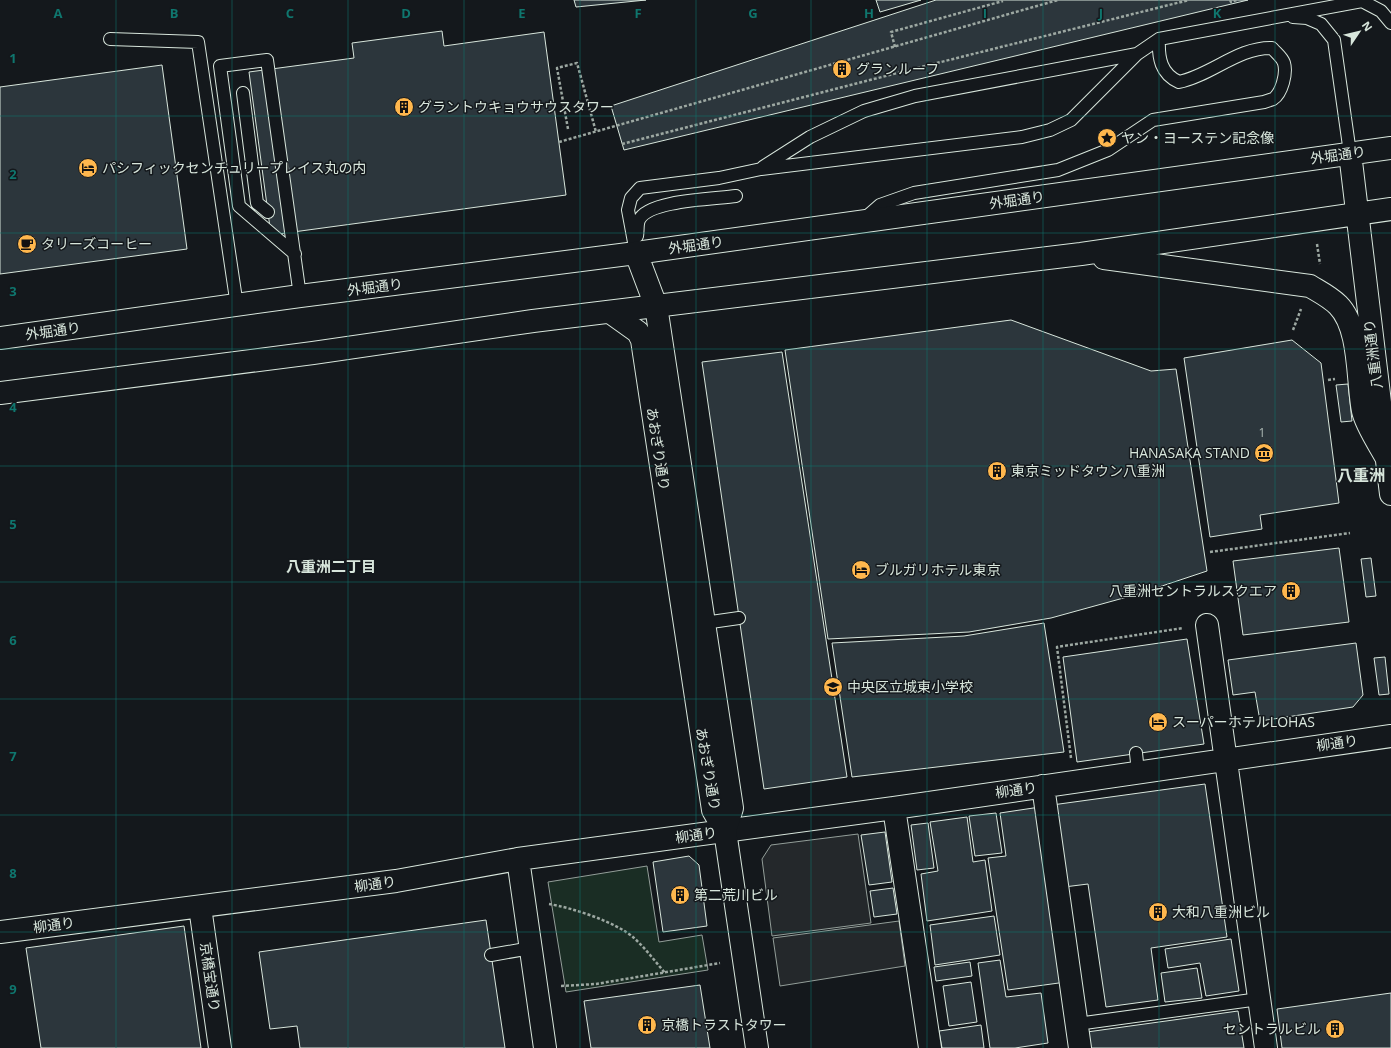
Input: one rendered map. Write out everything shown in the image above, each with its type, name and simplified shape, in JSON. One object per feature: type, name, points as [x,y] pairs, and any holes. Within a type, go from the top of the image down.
[{"type":"street","name":"外堀通り","points":[[0,338],[300,296],[636,253],[1391,148]]},
{"type":"street","name":"八重洲通り","points":[[1350,153],[1356,214],[1391,494]]},
{"type":"street","points":[[0,393],[313,353],[437,334],[1081,254],[1313,219],[1391,209]]},
{"type":"street","name":"あおぎり通り","points":[[636,253],[656,306],[732,808],[725,831]]},
{"type":"street","points":[[1081,254],[1310,286],[1326,295],[1338,305],[1347,316],[1352,332],[1363,412],[1386,458]]},
{"type":"street","name":"あおぎり通り","points":[[610,312],[638,332],[642,340],[713,810],[725,831]]},
{"type":"street","points":[[1207,625],[1266,1048]]},
{"type":"street","name":"柳通り","points":[[0,932],[396,881],[518,859],[894,808],[1043,786],[1137,763],[1225,759],[1391,736]]},
{"type":"street","points":[[1043,786],[1080,1048]]},
{"type":"street","points":[[894,808],[930,1048]]},
{"type":"street","points":[[725,831],[757,1048]]},
{"type":"street","points":[[518,859],[545,1048]]},
{"type":"street","name":"京橋宝通り","points":[[200,907],[220,1048]]},
{"type":"lane","points":[[636,253],[628,210],[631,198],[640,188],[719,178],[761,169],[1022,137],[1050,130],[1071,120],[1137,54],[1159,39],[1362,1],[1381,11],[1391,23]]},
{"type":"lane","points":[[1280,16],[1307,18],[1321,24],[1334,40],[1350,153]]},
{"type":"lane","points":[[110,39],[198,42],[237,306]]},
{"type":"lane","points":[[862,221],[880,205],[914,193],[1058,170],[1108,150],[1152,120],[1264,102],[1274,98],[1279,91],[1284,77],[1284,64],[1279,55],[1272,48],[1251,50],[1180,82],[1170,77],[1163,68],[1159,50],[1159,39]]},
{"type":"lane","points":[[761,169],[810,137],[864,111],[915,96],[1137,54]]},
{"type":"lane","points":[[295,254],[239,206],[220,66],[267,60],[292,232],[295,254],[300,296]]},
{"type":"lane","points":[[243,94],[257,203],[268,212]]},
{"type":"lane","points":[[636,253],[638,221],[647,211],[662,205],[736,196]]},
{"type":"lane","points":[[704,623],[739,618]]},
{"type":"lane","points":[[491,955],[531,948]]},
{"type":"lane","points":[[1077,1024],[1259,998]]},
{"type":"path","points":[[559,142],[1058,0]]},
{"type":"path","points":[[622,144],[1189,0]]},
{"type":"path","points":[[1230,0],[1231,2],[1237,0]]},
{"type":"path","points":[[895,47],[891,32],[1003,1]]},
{"type":"path","points":[[568,129],[558,68],[577,63],[596,132]]},
{"type":"path","points":[[1316,241],[1320,264]]},
{"type":"path","points":[[1293,330],[1302,305]]},
{"type":"path","points":[[1210,552],[1350,533]]},
{"type":"path","points":[[1072,762],[1057,647],[1207,625]]},
{"type":"path","points":[[523,899],[564,906],[604,921],[633,937],[665,973]]},
{"type":"path","points":[[536,987],[596,984],[744,961]]},
{"type":"green space","points":[[647,866],[659,942],[702,935],[708,970],[566,992],[548,882]]},
{"type":"shaded area","points":[[858,834],[871,923],[772,936],[762,859],[771,845]]},
{"type":"shaded area","points":[[899,921],[905,966],[780,986],[773,938]]},
{"type":"building","points":[[574,0],[646,0],[576,7]]},
{"type":"building","points":[[876,0],[921,0],[880,12]]},
{"type":"building","name":"グランルーフ","points":[[936,0],[1248,0],[624,150],[611,106]]},
{"type":"building","name":"グラントウキョウサウスタワー","points":[[442,31],[444,46],[544,32],[566,195],[271,235],[249,72],[354,58],[352,43]]},
{"type":"building","name":"パシフィックセンチュリープレイス丸の内","points":[[162,65],[187,249],[0,274],[0,87]]},
{"type":"building","name":"東京ミッドタウン八重洲","points":[[1011,320],[1151,371],[1176,369],[1207,571],[1138,594],[1051,618],[969,632],[828,639],[785,350]]},
{"type":"building","points":[[1292,340],[1321,363],[1339,503],[1260,515],[1262,529],[1210,537],[1184,358]]},
{"type":"building","points":[[782,352],[847,777],[764,789],[702,362]]},
{"type":"building","points":[[1348,384],[1352,421],[1341,422],[1336,385]]},
{"type":"building","name":"八重洲セントラルスクエア","points":[[1339,548],[1349,622],[1243,635],[1233,561]]},
{"type":"building","points":[[1371,558],[1376,596],[1366,597],[1361,559]]},
{"type":"building","points":[[1044,623],[1064,752],[852,777],[832,643],[964,636]]},
{"type":"building","points":[[1187,639],[1204,744],[1077,762],[1063,657]]},
{"type":"building","points":[[1356,643],[1363,695],[1353,707],[1260,721],[1255,692],[1233,695],[1228,660]]},
{"type":"building","points":[[1385,657],[1389,694],[1379,695],[1374,658]]},
{"type":"building","name":"大和八重洲ビル","points":[[1205,784],[1227,937],[1151,948],[1158,1000],[1106,1007],[1088,884],[1064,887],[1052,805]]},
{"type":"building","points":[[1040,807],[1066,982],[1008,990],[988,858],[1006,856],[1000,813]]},
{"type":"building","points":[[996,813],[1002,853],[975,856],[969,816]]},
{"type":"building","points":[[967,817],[973,862],[985,860],[992,911],[927,921],[921,874],[938,871],[930,822]]},
{"type":"building","points":[[928,823],[934,868],[917,870],[911,825]]},
{"type":"building","points":[[885,832],[892,882],[869,885],[861,835]]},
{"type":"building","name":"第二荒川ビル","points":[[689,856],[699,865],[707,926],[663,932],[653,862]]},
{"type":"building","points":[[893,888],[897,914],[874,917],[870,891]]},
{"type":"building","points":[[994,916],[1000,955],[935,965],[930,925]]},
{"type":"building","points":[[486,920],[505,1048],[300,1048],[297,1026],[270,1029],[259,952]]},
{"type":"building","points":[[184,926],[201,1048],[41,1048],[26,948]]},
{"type":"building","points":[[1231,939],[1239,991],[1206,996],[1200,963],[1168,968],[1165,949]]},
{"type":"building","points":[[1000,960],[1006,997],[1041,993],[1048,1043],[1015,1048],[990,1048],[978,963]]},
{"type":"building","points":[[970,962],[972,976],[936,981],[934,967]]},
{"type":"building","points":[[1197,968],[1202,998],[1165,1002],[1161,973]]},
{"type":"building","points":[[971,982],[977,1022],[949,1026],[943,986]]},
{"type":"building","name":"京橋トラストタワー","points":[[700,985],[710,1048],[591,1048],[584,1001]]},
{"type":"building","name":"セントラルビル","points":[[1391,993],[1391,1048],[1282,1048],[1277,1009]]},
{"type":"building","points":[[1238,1011],[1244,1048],[1090,1048],[1087,1032]]},
{"type":"building","points":[[981,1025],[984,1048],[942,1048],[939,1031]]},
{"type":"place","name":"グランルーフ","points":[[842,69]]},
{"type":"place","name":"グラントウキョウサウスタワー","points":[[404,107]]},
{"type":"place","name":"ヤン・ヨーステン記念像","points":[[1107,138]]},
{"type":"place","name":"パシフィックセンチュリープレイス丸の内","points":[[88,168]]},
{"type":"place","name":"タリーズコーヒー","points":[[27,244]]},
{"type":"place","name":"HANASAKA STAND","points":[[1264,453]]},
{"type":"place","name":"東京ミッドタウン八重洲","points":[[997,471]]},
{"type":"place","name":"ブルガリホテル東京","points":[[861,570]]},
{"type":"place","name":"八重洲セントラルスクエア","points":[[1291,591]]},
{"type":"place","name":"中央区立城東小学校","points":[[833,687]]},
{"type":"place","name":"スーパーホテルLOHAS","points":[[1158,722]]},
{"type":"place","name":"第二荒川ビル","points":[[680,895]]},
{"type":"place","name":"大和八重洲ビル","points":[[1158,912]]},
{"type":"place","name":"京橋トラストタワー","points":[[647,1025]]},
{"type":"place","name":"セントラルビル","points":[[1335,1029]]},
{"type":"district","name":"八重洲","points":[[1361,475]]},
{"type":"district","name":"八重洲二丁目","points":[[331,567]]}]
